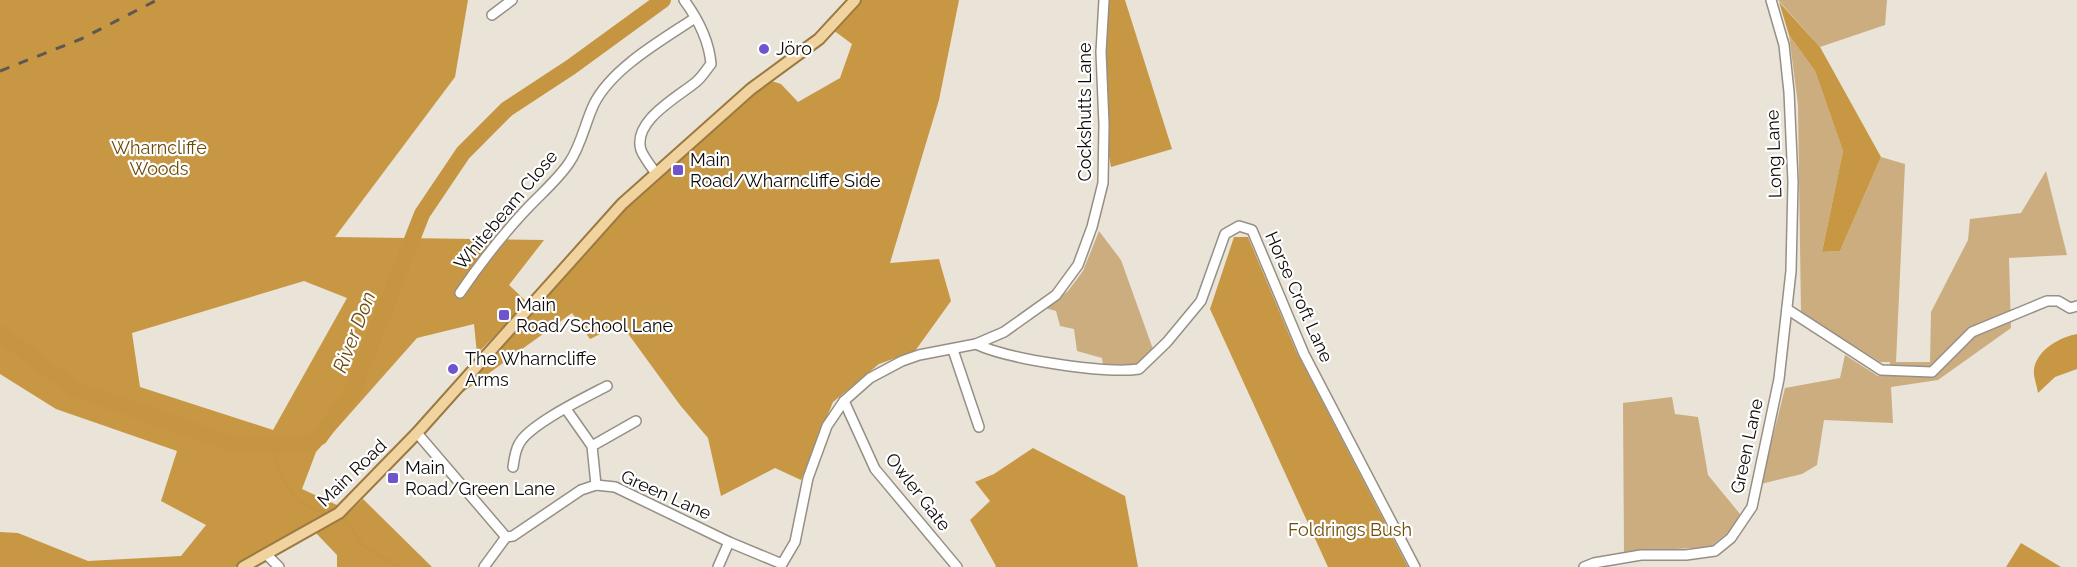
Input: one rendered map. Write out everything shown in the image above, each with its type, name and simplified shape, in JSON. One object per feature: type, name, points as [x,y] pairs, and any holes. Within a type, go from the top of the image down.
[{"type":"main road","name":"Main Road","points":[[243,567],[339,513],[417,433],[622,204],[751,88],[819,39],[855,0]]},
{"type":"street","points":[[492,0],[495,12],[512,0]]},
{"type":"street","points":[[656,174],[641,150],[640,135],[647,122],[699,80],[711,64],[710,47],[684,0]]},
{"type":"street","name":"Cockshutts Lane","points":[[844,401],[870,378],[902,361],[919,355],[976,344],[1004,332],[1056,294],[1078,265],[1089,236],[1103,183],[1104,125],[1101,52],[1104,0]]},
{"type":"street","name":"Long Lane","points":[[1771,0],[1784,45],[1789,92],[1792,224],[1787,309]]},
{"type":"street","name":"Whitebeam Close","points":[[460,293],[516,221],[571,161],[595,102],[635,58],[693,13]]},
{"type":"street","name":"Horse Croft Lane","points":[[976,344],[992,352],[1056,363],[1101,369],[1139,369],[1167,342],[1201,301],[1225,234],[1239,226],[1252,230],[1304,354],[1415,567]]},
{"type":"street","points":[[1787,309],[1881,370],[1932,372],[1972,332],[2047,301],[2058,301],[2070,308],[2077,306]]},
{"type":"street","name":"Green Lane","points":[[1584,567],[1594,562],[1641,555],[1686,555],[1715,551],[1731,538],[1752,507],[1755,495],[1779,379],[1787,309]]},
{"type":"street","points":[[953,350],[979,427]]},
{"type":"street","points":[[513,468],[518,445],[526,434],[607,386]]},
{"type":"street","name":"Green Lane","points":[[507,537],[513,536],[581,490],[596,485],[615,487],[781,565],[795,542],[808,478],[827,426],[844,401]]},
{"type":"street","name":"Owler Gate","points":[[844,401],[875,469],[957,567]]},
{"type":"street","points":[[566,409],[592,446],[596,485]]},
{"type":"street","points":[[592,446],[636,421]]},
{"type":"street","points":[[417,433],[507,537],[487,565]]},
{"type":"street","points":[[718,567],[729,542]]},
{"type":"street","points":[[267,555],[279,567]]},
{"type":"shaded area","points":[[1778,0],[1887,0],[1885,25],[1820,47]]},
{"type":"shaded area","points":[[1789,35],[1815,71],[1843,151],[1822,252],[1840,251],[1881,157],[1905,164],[1896,362],[1930,362],[1931,312],[1968,240],[1970,219],[2021,213],[2046,171],[2067,255],[2009,258],[2011,328],[1938,380],[1891,387],[1893,423],[1824,420],[1817,465],[1802,474],[1761,484],[1785,388],[1840,378],[1845,355],[1878,376],[1890,374],[1890,362],[1880,362],[1801,313],[1798,105]]},
{"type":"shaded area","points":[[1099,231],[1121,260],[1154,352],[1138,365],[1103,364],[1102,358],[1077,351],[1074,329],[1060,326],[1056,311],[1045,308],[1068,291],[1083,271]]},
{"type":"shaded area","points":[[1672,397],[1675,414],[1698,417],[1708,475],[1740,514],[1730,531],[1710,547],[1624,552],[1623,403]]},
{"type":"green space","name":"Wharncliffe Woods","points":[[0,0],[468,0],[455,77],[335,237],[544,240],[509,285],[527,302],[477,354],[474,324],[417,338],[316,452],[302,489],[339,506],[235,567],[0,567],[0,532],[18,533],[88,561],[181,556],[206,525],[161,501],[177,451],[56,409],[0,374]],"holes":[[[304,281],[347,298],[273,430],[140,387],[132,333]]]},
{"type":"green space","points":[[861,0],[959,0],[939,100],[890,263],[939,259],[951,301],[915,351],[879,364],[833,402],[801,480],[775,468],[721,496],[708,438],[680,405],[621,324],[590,339],[572,313],[456,397],[627,207],[768,80],[781,84],[798,102],[840,78],[852,44],[833,30]]},
{"type":"green space","points":[[1108,0],[1125,0],[1172,149],[1111,167],[1104,105]]},
{"type":"green space","points":[[1779,2],[1820,47],[1881,157],[1840,251],[1822,252],[1843,151],[1815,71],[1789,35]]},
{"type":"green space","name":"Foldrings Bush","points":[[1234,237],[1248,237],[1296,351],[1408,567],[1328,567],[1210,309]]},
{"type":"green space","points":[[2077,334],[2077,369],[2055,377],[2038,393],[2034,372],[2036,362],[2044,350],[2057,341]]},
{"type":"green space","points":[[1033,448],[1125,496],[1138,567],[995,567],[970,520],[990,501],[975,482],[994,474]]},
{"type":"green space","points":[[363,499],[432,567],[337,567],[337,555],[315,532],[347,514]]},
{"type":"green space","points":[[2021,543],[2061,567],[2006,567]]},
{"type":"waterway","name":"River Don","points":[[0,333],[74,389],[233,444],[304,445],[320,437],[353,391],[422,214],[463,153],[507,109],[571,67],[663,0]]},
{"type":"waterway","points":[[270,444],[281,476],[299,502],[329,515]]},
{"type":"waterway","points":[[335,518],[348,523],[364,546],[398,567]]},
{"type":"railway","points":[[0,71],[81,39],[157,0]]},
{"type":"place","name":"Jöro","points":[[764,49]]},
{"type":"place","name":"Main Road/Wharncliffe Side","points":[[678,170]]},
{"type":"place","name":"Main Road/School Lane","points":[[504,315]]},
{"type":"place","name":"The Wharncliffe Arms","points":[[453,369]]},
{"type":"place","name":"Main Road/Green Lane","points":[[393,478]]}]
